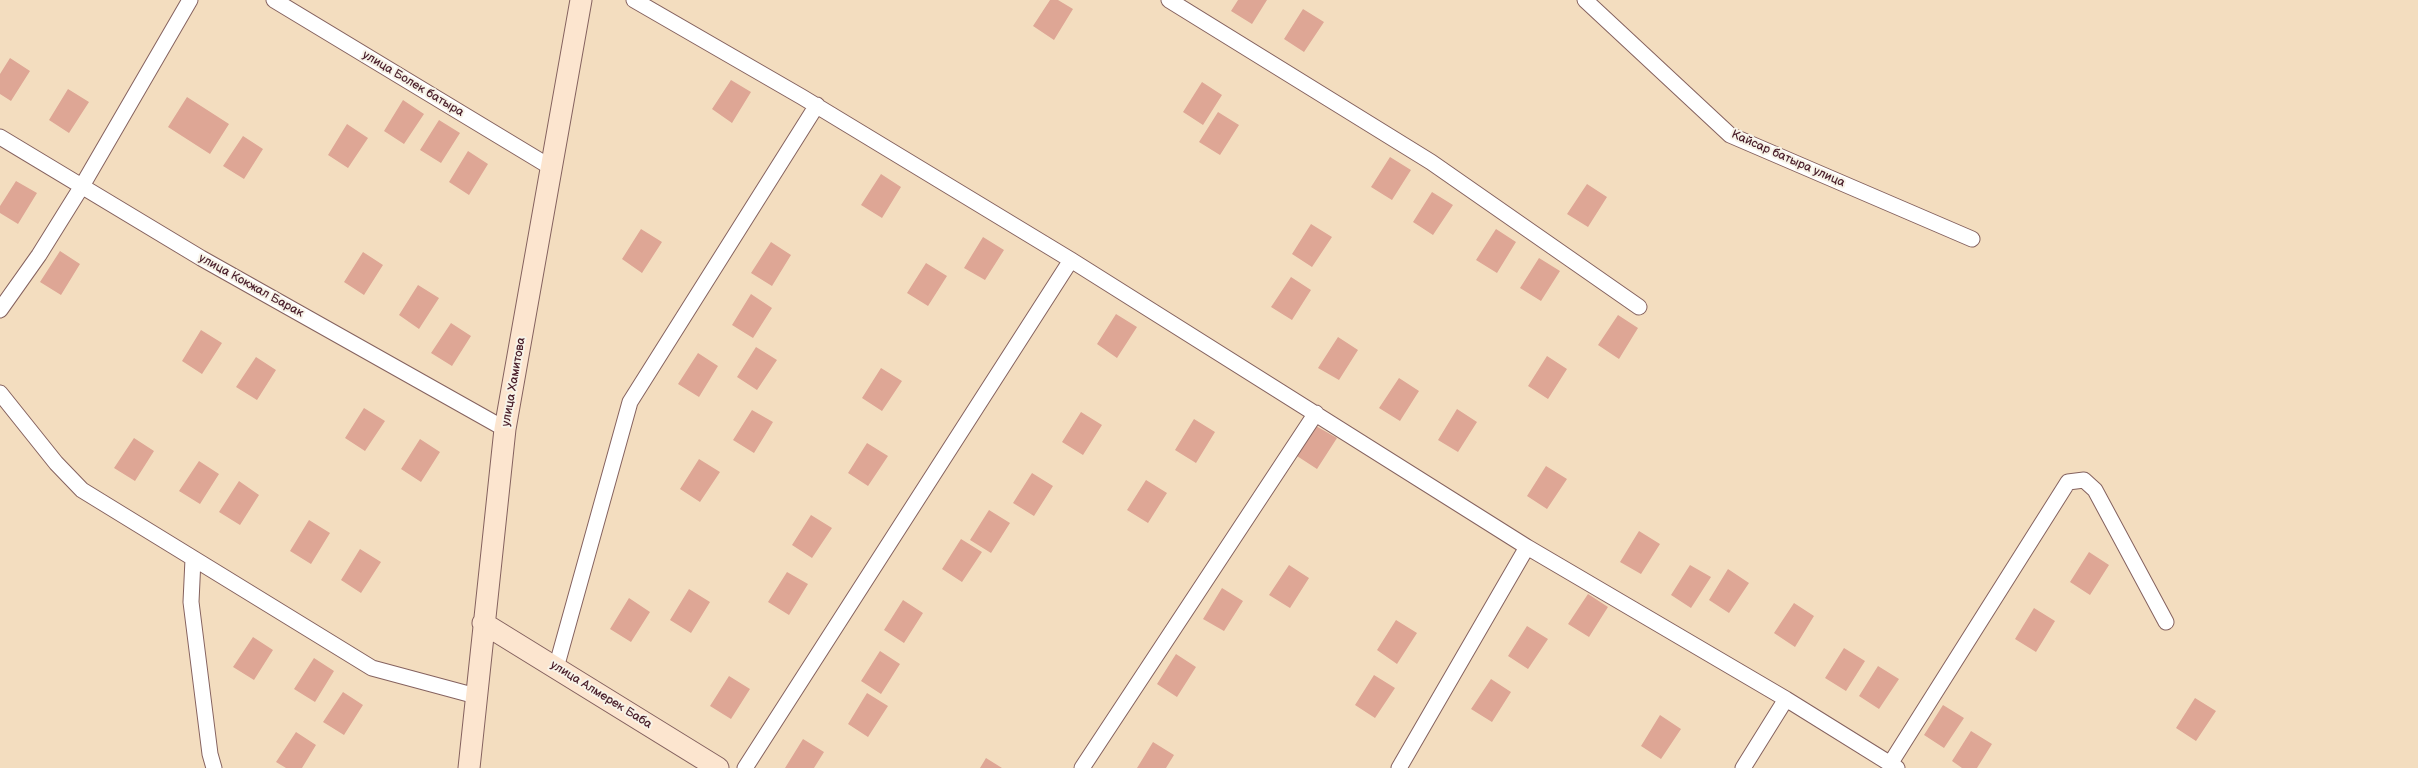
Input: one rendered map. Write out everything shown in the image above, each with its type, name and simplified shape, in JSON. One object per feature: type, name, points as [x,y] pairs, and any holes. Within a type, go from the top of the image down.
[{"type":"street","points":[[0,310],[39,255],[82,186],[190,0]]},
{"type":"street","name":"улица Болек батыра","points":[[274,0],[552,168]]},
{"type":"street","name":"улица Хамитова","points":[[469,768],[505,429],[581,0]]},
{"type":"street","points":[[634,0],[817,105],[1071,260],[1527,547],[1786,699],[1894,766],[2068,482],[2084,480],[2095,490],[2166,622]]},
{"type":"street","points":[[1169,0],[1431,162],[1639,307]]},
{"type":"street","name":"Кайсар батыра улица","points":[[1585,0],[1730,135],[1972,239]]},
{"type":"street","points":[[556,668],[630,402],[817,105]]},
{"type":"street","name":"улица Кокжал Барак","points":[[0,137],[201,258],[505,429]]},
{"type":"street","points":[[745,768],[1071,260]]},
{"type":"street","points":[[0,393],[56,464],[82,490],[372,668],[476,696]]},
{"type":"street","points":[[1082,768],[1316,413]]},
{"type":"street","points":[[1399,768],[1527,547]]},
{"type":"street","points":[[193,559],[191,602],[210,754],[214,768]]},
{"type":"street","name":"улица Алмерек Баба","points":[[483,623],[718,768]]},
{"type":"street","points":[[1743,768],[1786,699]]},
{"type":"building","points":[[1050,0],[1058,0],[1073,9],[1054,40],[1033,26]]},
{"type":"building","points":[[1238,0],[1267,0],[1252,24],[1231,11]]},
{"type":"building","points":[[1303,9],[1324,22],[1304,52],[1284,39]]},
{"type":"building","points":[[10,58],[30,71],[11,101],[0,94],[0,74]]},
{"type":"building","points":[[731,80],[751,92],[732,123],[712,109]]},
{"type":"building","points":[[1202,82],[1222,95],[1203,125],[1183,112]]},
{"type":"building","points":[[68,89],[89,102],[69,133],[49,120]]},
{"type":"building","points":[[187,97],[229,124],[210,154],[168,127]]},
{"type":"building","points":[[403,100],[424,114],[404,144],[384,131]]},
{"type":"building","points":[[1218,112],[1239,125],[1220,155],[1199,142]]},
{"type":"building","points":[[439,120],[460,133],[441,163],[420,150]]},
{"type":"building","points":[[347,124],[368,138],[348,168],[328,155]]},
{"type":"building","points":[[243,136],[263,149],[244,179],[223,166]]},
{"type":"building","points":[[468,151],[488,164],[469,195],[449,182]]},
{"type":"building","points":[[1390,157],[1411,170],[1392,200],[1371,187]]},
{"type":"building","points":[[881,174],[901,187],[882,218],[861,205]]},
{"type":"building","points":[[16,181],[37,193],[18,224],[0,213],[0,206]]},
{"type":"building","points":[[1587,184],[1607,197],[1588,227],[1567,214]]},
{"type":"building","points":[[1432,192],[1453,205],[1433,235],[1413,222]]},
{"type":"building","points":[[1311,224],[1332,237],[1312,267],[1292,254]]},
{"type":"building","points":[[641,229],[662,242],[642,273],[622,259]]},
{"type":"building","points":[[1496,229],[1516,242],[1497,273],[1476,260]]},
{"type":"building","points":[[983,237],[1004,250],[985,280],[964,268]]},
{"type":"building","points":[[771,242],[791,255],[772,286],[751,273]]},
{"type":"building","points":[[60,251],[80,264],[61,295],[40,282]]},
{"type":"building","points":[[363,252],[383,265],[364,295],[344,282]]},
{"type":"building","points":[[1539,258],[1560,271],[1541,301],[1520,288]]},
{"type":"building","points":[[926,263],[947,276],[928,306],[907,293]]},
{"type":"building","points":[[1291,277],[1311,290],[1292,320],[1271,307]]},
{"type":"building","points":[[418,285],[439,298],[419,329],[399,315]]},
{"type":"building","points":[[751,294],[772,308],[753,338],[732,325]]},
{"type":"building","points":[[1116,314],[1137,327],[1117,358],[1097,344]]},
{"type":"building","points":[[1618,315],[1638,328],[1619,359],[1598,345]]},
{"type":"building","points":[[451,323],[471,336],[452,366],[431,353]]},
{"type":"building","points":[[201,330],[222,343],[202,374],[182,361]]},
{"type":"building","points":[[1338,337],[1358,350],[1339,380],[1318,368]]},
{"type":"building","points":[[756,347],[777,360],[757,390],[737,377]]},
{"type":"building","points":[[698,353],[718,366],[699,397],[678,384]]},
{"type":"building","points":[[1547,356],[1567,369],[1548,399],[1528,386]]},
{"type":"building","points":[[256,357],[276,370],[257,400],[236,387]]},
{"type":"building","points":[[881,368],[902,381],[882,411],[862,398]]},
{"type":"building","points":[[1399,378],[1419,391],[1400,421],[1379,408]]},
{"type":"building","points":[[364,408],[385,421],[365,451],[345,438]]},
{"type":"building","points":[[1457,409],[1477,422],[1458,452],[1438,440]]},
{"type":"building","points":[[752,410],[773,422],[754,453],[733,440]]},
{"type":"building","points":[[1081,412],[1102,425],[1083,455],[1062,442]]},
{"type":"building","points":[[1194,419],[1215,432],[1196,463],[1175,450]]},
{"type":"building","points":[[1316,426],[1337,438],[1317,469],[1297,456]]},
{"type":"building","points":[[134,438],[154,451],[135,481],[114,468]]},
{"type":"building","points":[[420,439],[440,452],[421,482],[401,469]]},
{"type":"building","points":[[867,443],[888,456],[868,486],[848,473]]},
{"type":"building","points":[[699,459],[720,472],[700,502],[680,489]]},
{"type":"building","points":[[199,461],[219,474],[200,504],[179,491]]},
{"type":"building","points":[[1546,466],[1567,479],[1547,509],[1527,496]]},
{"type":"building","points":[[1032,473],[1053,486],[1034,516],[1013,503]]},
{"type":"building","points":[[1146,480],[1167,493],[1148,523],[1127,510]]},
{"type":"building","points":[[239,481],[259,495],[240,525],[219,512]]},
{"type":"building","points":[[989,510],[1010,523],[991,553],[970,540]]},
{"type":"building","points":[[811,515],[832,528],[812,558],[792,545]]},
{"type":"building","points":[[309,520],[330,533],[311,564],[290,551]]},
{"type":"building","points":[[1639,531],[1660,544],[1641,574],[1620,562]]},
{"type":"building","points":[[961,539],[982,552],[962,582],[942,569]]},
{"type":"building","points":[[360,549],[381,562],[361,593],[341,580]]},
{"type":"building","points":[[2089,552],[2109,565],[2090,595],[2070,582]]},
{"type":"building","points":[[1289,565],[1309,578],[1290,608],[1269,595]]},
{"type":"building","points":[[1690,565],[1711,577],[1691,608],[1671,595]]},
{"type":"building","points":[[1728,569],[1749,583],[1729,613],[1709,600]]},
{"type":"building","points":[[787,572],[808,584],[789,615],[768,602]]},
{"type":"building","points":[[1222,588],[1243,601],[1224,631],[1203,619]]},
{"type":"building","points":[[689,589],[710,602],[691,633],[670,620]]},
{"type":"building","points":[[1588,594],[1608,607],[1589,637],[1568,624]]},
{"type":"building","points":[[629,598],[650,612],[631,642],[610,629]]},
{"type":"building","points":[[903,600],[923,613],[904,643],[884,630]]},
{"type":"building","points":[[1794,603],[1814,616],[1795,647],[1774,633]]},
{"type":"building","points":[[2034,608],[2055,621],[2036,652],[2015,639]]},
{"type":"building","points":[[1396,620],[1417,633],[1397,664],[1377,650]]},
{"type":"building","points":[[1527,626],[1548,639],[1528,669],[1508,656]]},
{"type":"building","points":[[253,637],[273,650],[254,680],[233,667]]},
{"type":"building","points":[[1844,648],[1865,661],[1846,691],[1825,678]]},
{"type":"building","points":[[880,651],[900,664],[881,694],[861,681]]},
{"type":"building","points":[[1176,654],[1196,667],[1177,697],[1157,684]]},
{"type":"building","points":[[314,658],[334,671],[315,702],[294,689]]},
{"type":"building","points":[[1878,666],[1899,679],[1879,709],[1859,696]]},
{"type":"building","points":[[1374,675],[1395,688],[1375,718],[1355,705]]},
{"type":"building","points":[[729,676],[750,689],[731,719],[710,706]]},
{"type":"building","points":[[1491,679],[1511,692],[1492,722],[1471,709]]},
{"type":"building","points":[[343,692],[363,705],[344,735],[323,722]]},
{"type":"building","points":[[867,693],[888,706],[868,737],[848,724]]},
{"type":"building","points":[[2195,698],[2216,711],[2196,741],[2176,728]]},
{"type":"building","points":[[1943,705],[1964,718],[1944,748],[1924,735]]},
{"type":"building","points":[[1660,715],[1681,729],[1661,759],[1641,746]]},
{"type":"building","points":[[1971,731],[1992,744],[1977,768],[1962,768],[1952,761]]},
{"type":"building","points":[[296,732],[316,745],[302,768],[286,768],[276,762]]},
{"type":"building","points":[[803,739],[824,752],[814,768],[785,768]]},
{"type":"building","points":[[1153,742],[1174,755],[1166,768],[1137,768]]},
{"type":"building","points":[[986,758],[1002,768],[980,768]]}]
